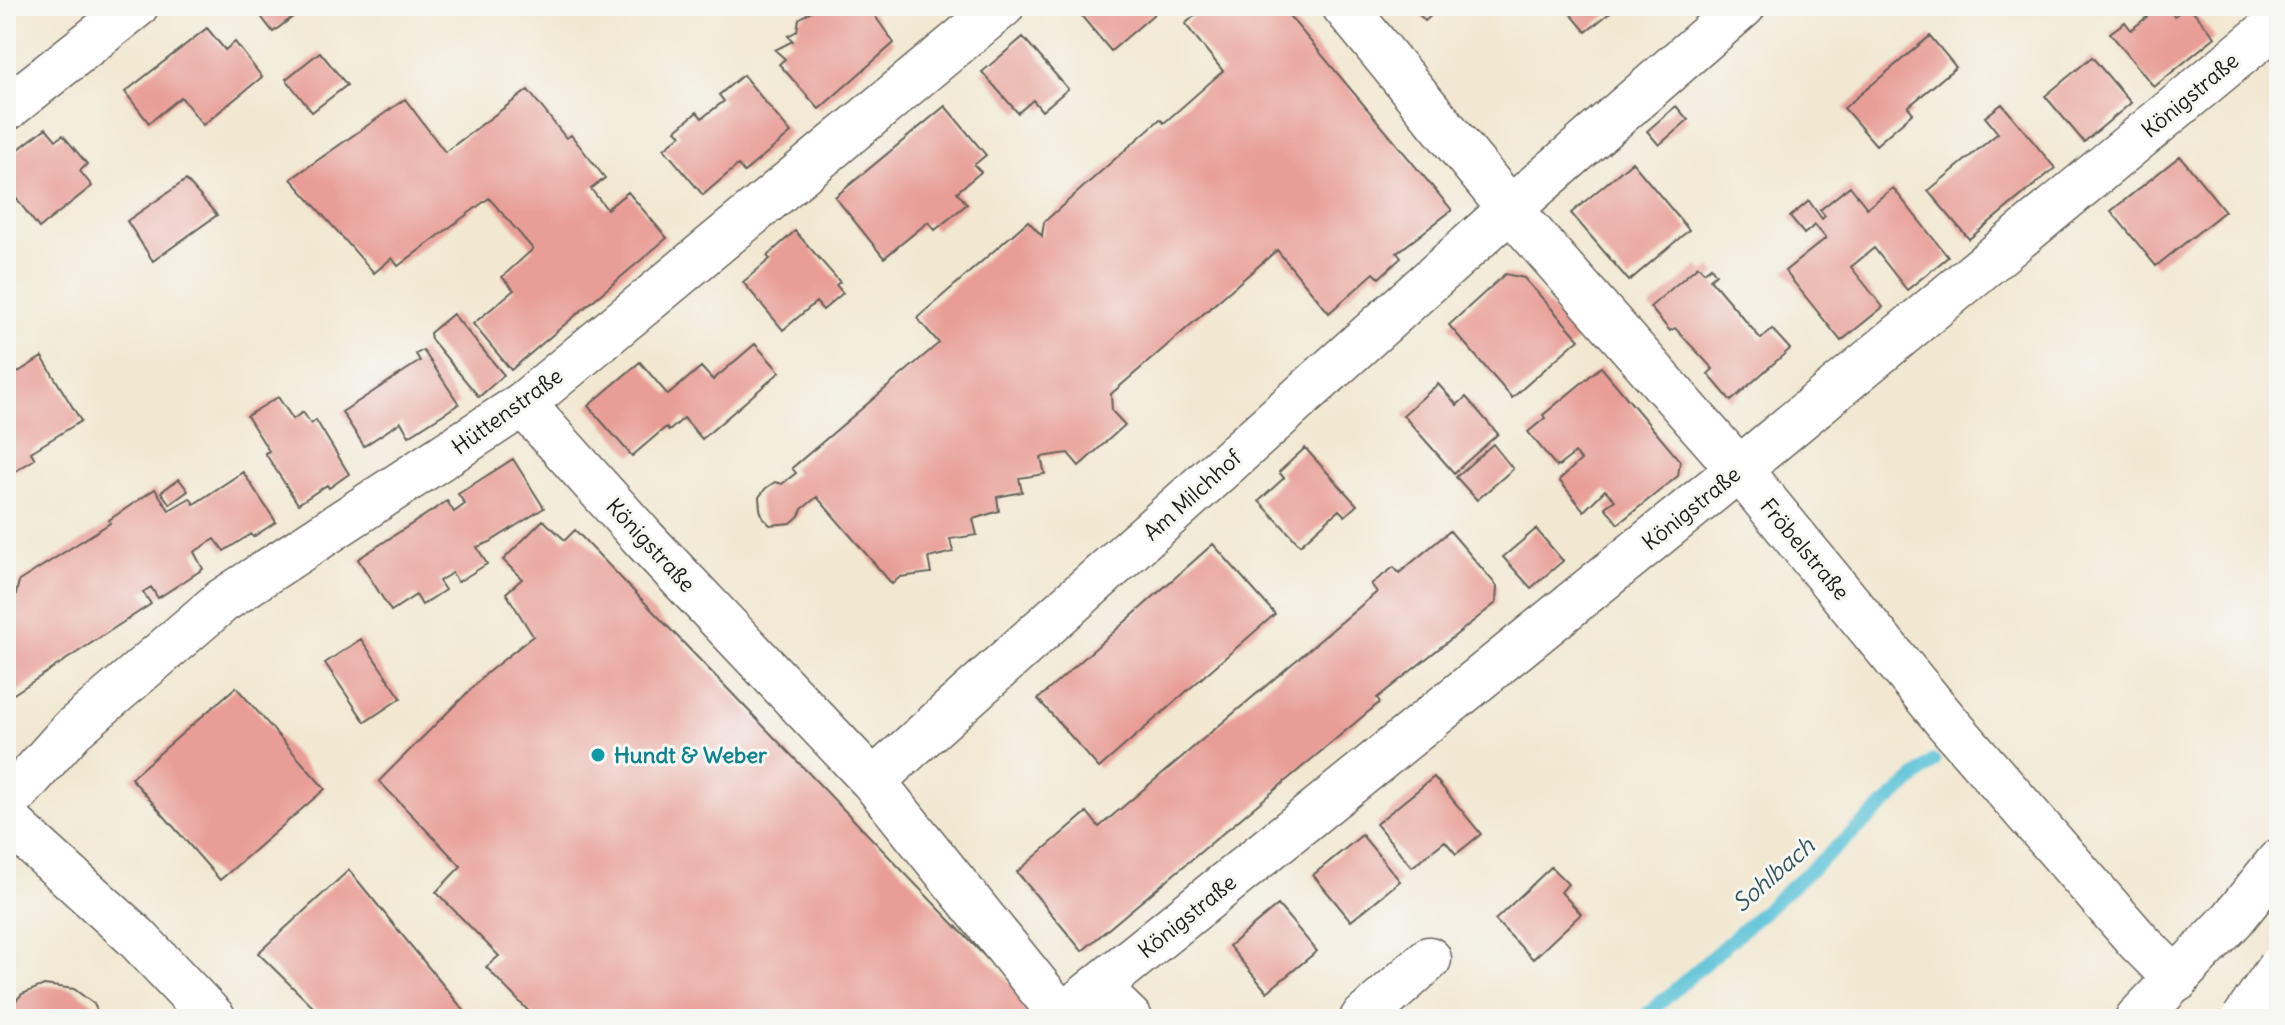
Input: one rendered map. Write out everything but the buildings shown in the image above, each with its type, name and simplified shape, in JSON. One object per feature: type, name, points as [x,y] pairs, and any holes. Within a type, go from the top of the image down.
[{"type":"main road","points":[[6,109],[136,6]]},
{"type":"main road","name":"Hüttenstraße","points":[[6,804],[72,730],[222,601],[523,404],[1002,6]]},
{"type":"main road","name":"Fröbelstraße","points":[[1344,6],[1510,209],[1739,469],[1947,722],[2139,942],[2177,980]]},
{"type":"main road","name":"Am Milchhof","points":[[873,781],[1510,209],[1743,6]]},
{"type":"main road","name":"Königstraße","points":[[523,404],[644,539],[873,781],[1062,1016],[1739,469],[2279,22]]},
{"type":"main road","points":[[6,819],[136,937],[214,1019]]},
{"type":"main road","points":[[2137,1019],[2232,920],[2279,861]]},
{"type":"main road","points":[[1362,1019],[1429,959]]},
{"type":"main road","points":[[2243,1019],[2279,968]]},
{"type":"main road","points":[[2243,1019],[2279,976]]},
{"type":"main road","points":[[1098,988],[1130,1019]]},
{"type":"waterway","name":"Sohlbach","points":[[1642,1019],[1934,761]]},
{"type":"place","name":"Hundt & Weber","points":[[598,755]]}]
